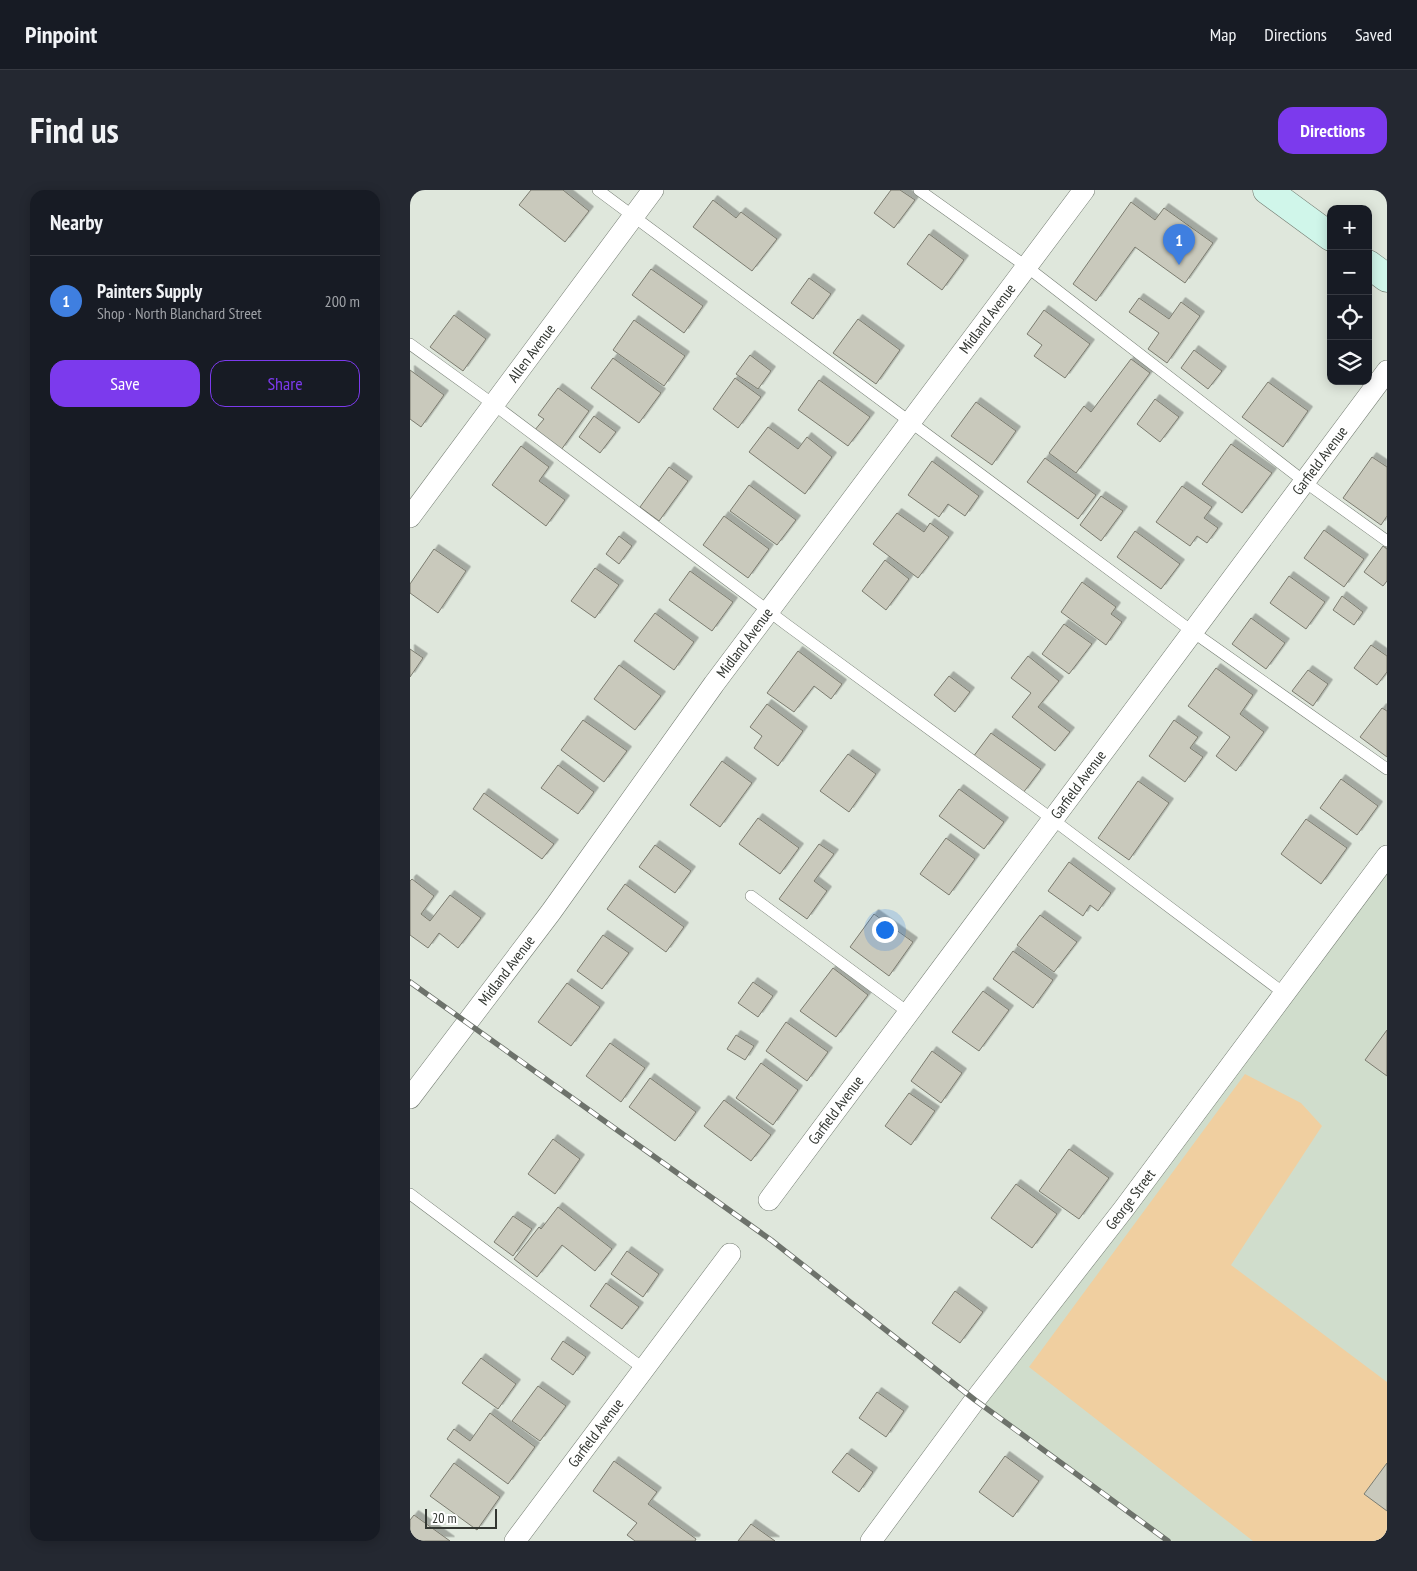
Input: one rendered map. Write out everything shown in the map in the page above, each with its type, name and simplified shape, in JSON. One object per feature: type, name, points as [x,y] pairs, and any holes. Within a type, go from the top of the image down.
[{"type":"street","name":"Allen Avenue","points":[[410,517],[653,190]]},
{"type":"street","name":"Midland Avenue","points":[[410,1098],[551,912],[768,611],[1084,190]]},
{"type":"street","points":[[1267,190],[1327,234]]},
{"type":"street","points":[[1372,267],[1387,278]]},
{"type":"street","name":"Garfield Avenue","points":[[770,1200],[1387,371]]},
{"type":"street","name":"George Street","points":[[871,1541],[975,1400],[1123,1210],[1387,856]]},
{"type":"street","name":"Garfield Avenue","points":[[515,1541],[730,1254]]},
{"type":"lane","points":[[598,190],[1193,632],[1387,768]]},
{"type":"lane","points":[[920,190],[1027,267],[1305,482],[1387,541]]},
{"type":"lane","points":[[410,344],[493,404],[768,611],[1052,819],[1285,994]]},
{"type":"lane","points":[[752,896],[909,1013]]},
{"type":"lane","points":[[410,1194],[644,1369]]},
{"type":"shaded area","points":[[1387,849],[1387,1541],[1168,1541],[975,1400]]},
{"type":"shaded area","points":[[1245,1074],[1301,1103],[1322,1126],[1231,1265],[1387,1382],[1387,1463],[1364,1494],[1387,1511],[1387,1541],[1253,1541],[1029,1367]]},
{"type":"building","points":[[531,190],[563,190],[589,211],[565,242],[519,205]]},
{"type":"building","points":[[891,190],[900,190],[915,200],[894,228],[874,213]]},
{"type":"building","points":[[713,200],[736,218],[741,212],[777,239],[752,271],[693,227]]},
{"type":"building","points":[[1131,202],[1155,220],[1164,208],[1213,243],[1185,283],[1135,247],[1096,301],[1073,284]]},
{"type":"building","points":[[929,234],[964,260],[942,290],[907,264]]},
{"type":"building","points":[[651,269],[703,306],[684,333],[632,295]]},
{"type":"building","points":[[809,278],[831,294],[813,319],[791,303]]},
{"type":"building","points":[[1139,298],[1169,319],[1181,302],[1200,316],[1167,363],[1148,349],[1159,333],[1129,312]]},
{"type":"building","points":[[1044,310],[1090,344],[1065,378],[1034,356],[1042,345],[1027,334]]},
{"type":"building","points":[[454,315],[486,339],[463,371],[430,347]]},
{"type":"building","points":[[858,319],[900,350],[876,384],[833,353]]},
{"type":"building","points":[[634,320],[685,356],[664,386],[613,350]]},
{"type":"building","points":[[1194,350],[1222,371],[1208,389],[1181,368]]},
{"type":"building","points":[[750,355],[771,371],[758,389],[736,374]]},
{"type":"building","points":[[613,358],[661,393],[639,423],[591,388]]},
{"type":"building","points":[[1131,359],[1150,373],[1076,473],[1049,453],[1084,406],[1091,412]]},
{"type":"building","points":[[410,370],[444,395],[421,427],[410,419]]},
{"type":"building","points":[[735,378],[761,397],[738,428],[713,409]]},
{"type":"building","points":[[819,380],[870,417],[848,446],[798,410]]},
{"type":"building","points":[[1268,382],[1308,411],[1283,447],[1242,417]]},
{"type":"building","points":[[558,388],[589,411],[561,450],[534,431],[544,419],[538,415]]},
{"type":"building","points":[[1155,399],[1179,417],[1160,442],[1137,424]]},
{"type":"building","points":[[976,402],[1016,431],[992,465],[951,436]]},
{"type":"building","points":[[594,416],[616,432],[600,453],[579,437]]},
{"type":"building","points":[[768,427],[798,449],[807,437],[832,457],[805,494],[749,452]]},
{"type":"building","points":[[1231,444],[1272,473],[1242,513],[1202,484]]},
{"type":"building","points":[[521,446],[549,467],[539,481],[565,500],[546,526],[492,485]]},
{"type":"building","points":[[1372,457],[1387,467],[1387,516],[1381,525],[1343,498]]},
{"type":"building","points":[[1045,458],[1096,495],[1078,519],[1027,482]]},
{"type":"building","points":[[932,461],[979,496],[965,516],[948,504],[939,517],[908,495]]},
{"type":"building","points":[[669,467],[688,481],[659,521],[640,507]]},
{"type":"building","points":[[749,485],[796,520],[777,545],[730,511]]},
{"type":"building","points":[[1182,486],[1212,507],[1204,518],[1218,528],[1207,543],[1197,536],[1190,546],[1156,522]]},
{"type":"building","points":[[1101,496],[1123,511],[1101,541],[1080,525]]},
{"type":"building","points":[[897,513],[924,532],[930,523],[949,537],[918,578],[873,544]]},
{"type":"building","points":[[724,516],[769,549],[748,578],[703,545]]},
{"type":"building","points":[[1324,530],[1364,559],[1344,587],[1304,558]]},
{"type":"building","points":[[1135,531],[1180,564],[1161,589],[1117,557]]},
{"type":"building","points":[[619,536],[632,546],[619,564],[606,554]]},
{"type":"building","points":[[1383,546],[1387,549],[1387,581],[1383,586],[1364,572]]},
{"type":"building","points":[[434,549],[466,571],[438,613],[410,593],[410,584]]},
{"type":"building","points":[[885,560],[909,579],[886,610],[862,591]]},
{"type":"building","points":[[595,568],[619,585],[595,618],[571,601]]},
{"type":"building","points":[[690,571],[733,602],[712,631],[669,600]]},
{"type":"building","points":[[1289,576],[1325,602],[1306,629],[1270,603]]},
{"type":"building","points":[[1082,582],[1116,607],[1111,614],[1122,622],[1106,645],[1061,612]]},
{"type":"building","points":[[1342,596],[1363,612],[1354,625],[1333,610]]},
{"type":"building","points":[[655,613],[694,642],[674,670],[634,641]]},
{"type":"building","points":[[1251,618],[1285,643],[1266,669],[1232,644]]},
{"type":"building","points":[[1064,624],[1092,644],[1069,674],[1042,654]]},
{"type":"building","points":[[1371,645],[1387,656],[1387,672],[1377,685],[1354,668]]},
{"type":"building","points":[[410,649],[423,658],[410,677]]},
{"type":"building","points":[[798,651],[842,684],[831,699],[814,686],[794,712],[767,693]]},
{"type":"building","points":[[1028,656],[1059,681],[1038,707],[1070,732],[1055,751],[1012,717],[1031,693],[1011,678]]},
{"type":"building","points":[[619,665],[661,696],[635,730],[594,699]]},
{"type":"building","points":[[1216,668],[1253,695],[1240,714],[1264,732],[1236,771],[1216,756],[1230,737],[1188,706]]},
{"type":"building","points":[[1308,670],[1328,684],[1313,706],[1292,691]]},
{"type":"building","points":[[949,676],[970,692],[955,712],[934,695]]},
{"type":"building","points":[[767,704],[803,731],[778,766],[754,748],[762,736],[750,727]]},
{"type":"building","points":[[1382,708],[1387,711],[1387,757],[1360,737]]},
{"type":"building","points":[[583,720],[627,751],[604,782],[561,750]]},
{"type":"building","points":[[1174,720],[1198,737],[1190,748],[1203,757],[1185,782],[1149,756]]},
{"type":"building","points":[[991,733],[1041,769],[1023,793],[973,757]]},
{"type":"building","points":[[848,754],[876,774],[849,812],[820,791]]},
{"type":"building","points":[[722,761],[752,783],[720,827],[690,805]]},
{"type":"building","points":[[558,765],[594,792],[578,814],[541,788]]},
{"type":"building","points":[[1341,779],[1378,806],[1357,835],[1320,808]]},
{"type":"building","points":[[1138,781],[1169,803],[1129,860],[1098,838]]},
{"type":"building","points":[[959,789],[1004,822],[984,849],[939,816]]},
{"type":"building","points":[[484,793],[554,844],[542,859],[473,809]]},
{"type":"building","points":[[758,818],[799,848],[780,874],[739,844]]},
{"type":"building","points":[[1306,819],[1347,848],[1321,884],[1281,854]]},
{"type":"building","points":[[946,838],[975,859],[949,895],[920,874]]},
{"type":"building","points":[[819,844],[834,854],[814,881],[827,891],[807,919],[779,899]]},
{"type":"building","points":[[655,845],[691,871],[675,893],[639,867]]},
{"type":"building","points":[[1069,862],[1111,893],[1098,911],[1090,905],[1083,916],[1048,891]]},
{"type":"building","points":[[412,879],[434,896],[421,914],[430,921],[450,895],[481,918],[458,948],[439,933],[428,948],[410,935],[410,881]]},
{"type":"building","points":[[625,884],[684,927],[666,952],[607,909]]},
{"type":"building","points":[[874,914],[913,942],[889,976],[850,947]]},
{"type":"building","points":[[1040,915],[1077,942],[1054,972],[1017,945]]},
{"type":"building","points":[[603,935],[629,953],[602,989],[577,971]]},
{"type":"building","points":[[1013,951],[1053,980],[1033,1008],[993,979]]},
{"type":"building","points":[[833,968],[868,995],[836,1037],[800,1011]]},
{"type":"building","points":[[753,982],[773,996],[758,1017],[738,1003]]},
{"type":"building","points":[[567,983],[600,1007],[571,1046],[538,1022]]},
{"type":"building","points":[[983,991],[1009,1010],[979,1051],[952,1032]]},
{"type":"building","points":[[786,1022],[828,1052],[807,1081],[766,1051]]},
{"type":"building","points":[[1387,1030],[1387,1076],[1365,1060]]},
{"type":"building","points":[[736,1035],[754,1046],[745,1060],[727,1049]]},
{"type":"building","points":[[610,1043],[645,1068],[621,1102],[586,1076]]},
{"type":"building","points":[[932,1051],[962,1073],[941,1103],[911,1081]]},
{"type":"building","points":[[761,1063],[798,1090],[773,1125],[736,1098]]},
{"type":"building","points":[[650,1078],[696,1112],[675,1141],[629,1107]]},
{"type":"building","points":[[909,1093],[935,1111],[911,1145],[885,1126]]},
{"type":"building","points":[[724,1100],[771,1135],[751,1161],[704,1126]]},
{"type":"building","points":[[553,1139],[580,1159],[555,1194],[528,1174]]},
{"type":"building","points":[[1069,1149],[1109,1178],[1079,1219],[1039,1191]]},
{"type":"building","points":[[1016,1184],[1057,1214],[1032,1248],[991,1218]]},
{"type":"building","points":[[558,1207],[612,1249],[595,1271],[562,1245],[537,1277],[514,1259],[539,1227],[541,1229]]},
{"type":"building","points":[[513,1216],[532,1229],[513,1256],[494,1242]]},
{"type":"building","points":[[627,1251],[659,1274],[643,1297],[611,1274]]},
{"type":"building","points":[[606,1283],[639,1307],[622,1329],[590,1306]]},
{"type":"building","points":[[955,1291],[983,1312],[960,1343],[932,1323]]},
{"type":"building","points":[[563,1341],[586,1357],[573,1375],[551,1359]]},
{"type":"building","points":[[481,1358],[516,1384],[498,1409],[462,1383]]},
{"type":"building","points":[[538,1386],[566,1406],[540,1441],[512,1421]]},
{"type":"building","points":[[877,1392],[904,1411],[886,1437],[859,1418]]},
{"type":"building","points":[[490,1413],[535,1447],[508,1484],[447,1439],[454,1429],[470,1441]]},
{"type":"building","points":[[847,1453],[873,1472],[859,1492],[832,1472]]},
{"type":"building","points":[[1005,1456],[1039,1481],[1013,1517],[979,1492]]},
{"type":"building","points":[[614,1461],[657,1492],[648,1504],[696,1539],[695,1541],[635,1541],[627,1535],[637,1523],[593,1491]]},
{"type":"building","points":[[454,1463],[500,1497],[477,1530],[430,1496]]},
{"type":"building","points":[[1387,1463],[1387,1511],[1364,1494]]},
{"type":"building","points":[[414,1515],[450,1541],[410,1541],[410,1520]]},
{"type":"building","points":[[751,1524],[775,1541],[738,1541]]},
{"type":"railway","points":[[410,982],[771,1240],[975,1400],[1168,1541]]},
{"type":"place","name":"Painters Supply","points":[[1179,265]]}]
